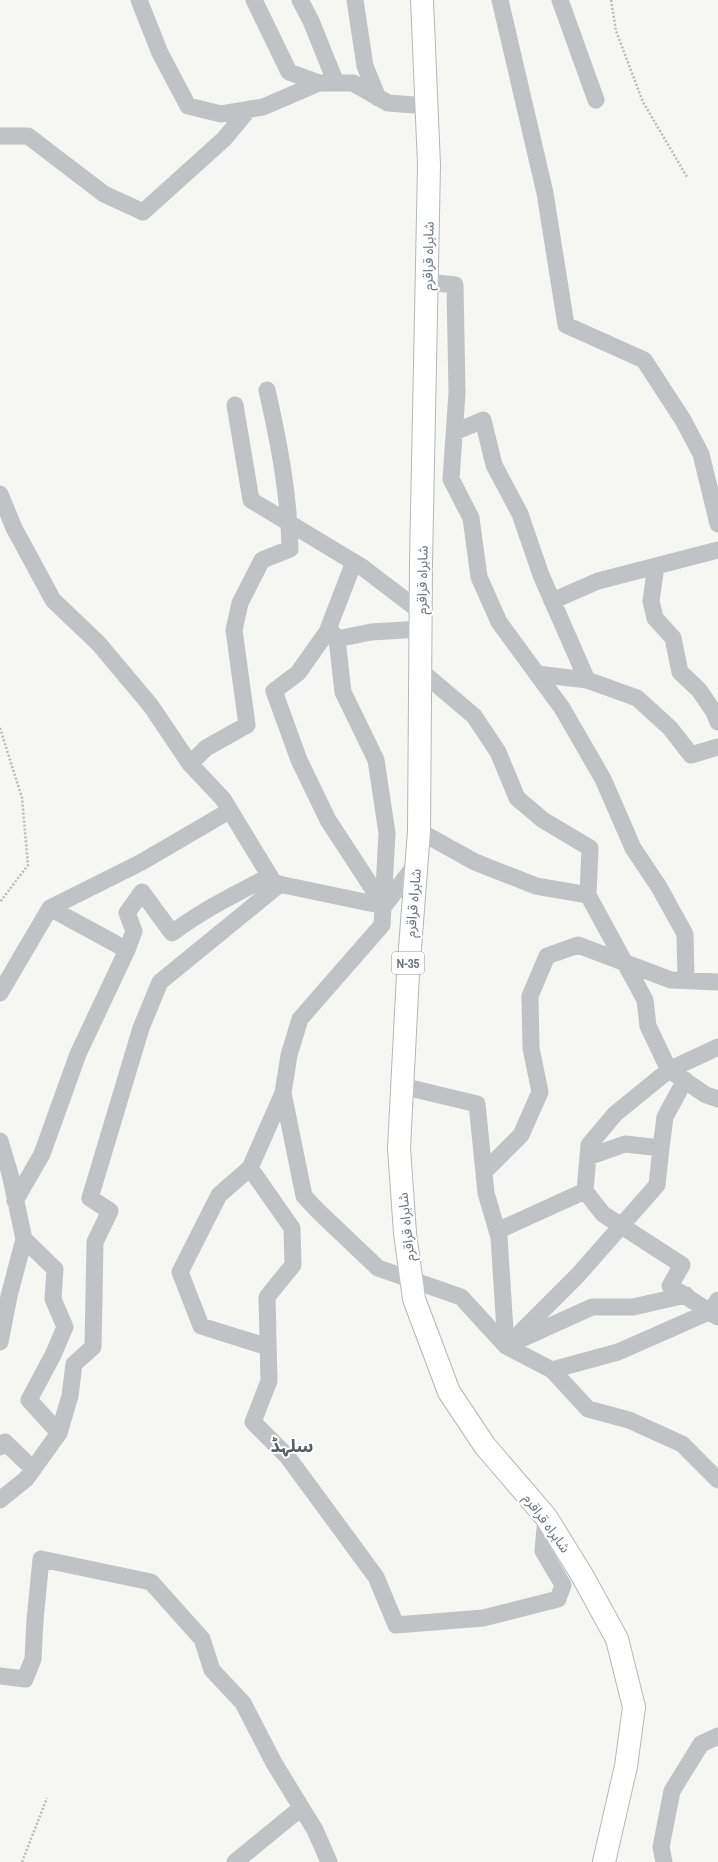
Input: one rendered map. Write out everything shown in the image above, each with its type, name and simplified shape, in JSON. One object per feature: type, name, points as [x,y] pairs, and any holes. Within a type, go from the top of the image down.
[{"type":"highway","name":"شاہراہ قراقرم","points":[[422,0],[430,165],[421,620],[419,831],[408,974],[399,1148],[405,1233],[414,1299],[449,1392],[485,1446],[546,1517],[582,1575],[617,1639],[634,1707],[626,1766],[604,1862]]},
{"type":"street","points":[[138,0],[160,52],[188,106],[221,114],[263,107],[319,84],[336,83],[353,83],[388,103],[427,106]]},
{"type":"street","points":[[254,0],[289,72],[319,84]]},
{"type":"street","points":[[300,0],[311,21],[336,83]]},
{"type":"street","points":[[356,0],[365,66],[378,98]]},
{"type":"street","points":[[500,0],[545,193],[566,325],[644,360],[683,420],[701,454],[718,524]]},
{"type":"street","points":[[560,0],[596,100]]},
{"type":"street","points":[[0,136],[28,136],[104,194],[143,212],[224,139],[250,109]]},
{"type":"street","points":[[427,282],[455,285],[457,393],[451,479],[471,518],[479,577],[499,622],[562,708],[603,779],[634,848],[659,887],[685,934],[686,980]]},
{"type":"street","points":[[190,764],[206,748],[247,725],[234,630],[240,603],[262,560],[290,549],[290,523],[282,456],[267,390]]},
{"type":"street","points":[[235,405],[251,500],[354,562],[421,620]]},
{"type":"street","points":[[454,432],[483,420],[494,465],[520,514],[541,575],[587,680]]},
{"type":"street","points":[[0,494],[14,528],[53,600],[109,655],[151,706],[190,764],[223,799],[229,811],[275,880]]},
{"type":"street","points":[[552,601],[598,581],[718,550]]},
{"type":"street","points":[[354,562],[333,634],[298,673],[274,691],[299,760],[328,820],[384,906]]},
{"type":"street","points":[[656,566],[651,601],[655,618],[673,638],[680,672],[699,690],[714,712],[718,722]]},
{"type":"street","points":[[333,634],[371,632],[421,620]]},
{"type":"street","points":[[268,1347],[201,1326],[180,1272],[220,1195],[250,1168],[283,1093],[289,1055],[300,1020],[382,925],[387,833],[376,760],[343,692],[333,634]]},
{"type":"street","points":[[421,671],[474,716],[498,752],[517,798],[543,820],[590,848],[588,895],[623,962],[645,1000],[648,1026],[669,1070],[706,1095],[718,1099]]},
{"type":"street","points":[[537,674],[587,680],[637,698],[670,728],[691,755],[718,747]]},
{"type":"street","points":[[0,993],[50,908],[140,863],[229,811]]},
{"type":"street","points":[[419,831],[475,862],[536,886],[588,895]]},
{"type":"street","points":[[384,906],[416,864]]},
{"type":"street","points":[[16,1200],[42,1154],[78,1054],[127,950],[134,931],[127,913],[142,892],[172,933],[208,908],[275,880],[384,906]]},
{"type":"street","points":[[0,1500],[26,1479],[59,1433],[70,1396],[74,1364],[93,1347],[95,1242],[110,1211],[90,1198],[141,1028],[160,982],[275,880]]},
{"type":"street","points":[[50,908],[127,950]]},
{"type":"street","points":[[484,1172],[521,1135],[540,1092],[532,1048],[530,996],[547,956],[578,945],[671,980],[718,982]]},
{"type":"street","points":[[716,1309],[670,1286],[682,1266],[603,1214],[586,1191],[589,1145],[615,1114],[669,1070],[718,1046]]},
{"type":"street","points":[[506,1346],[578,1275],[657,1186],[665,1117],[685,1080]]},
{"type":"street","points":[[402,1086],[477,1104],[486,1194],[497,1231],[506,1346]]},
{"type":"street","points":[[283,1093],[304,1196],[378,1268],[461,1297],[506,1346],[552,1370],[588,1409],[629,1420],[682,1444],[718,1480]]},
{"type":"street","points":[[0,1141],[16,1200],[24,1239],[9,1296],[0,1342]]},
{"type":"street","points":[[588,1158],[625,1144],[661,1148]]},
{"type":"street","points":[[250,1168],[292,1228],[293,1265],[267,1297],[269,1381],[253,1422],[287,1456],[376,1577],[396,1625],[483,1618],[558,1599],[563,1585],[543,1552],[546,1517]]},
{"type":"street","points":[[497,1231],[586,1191]]},
{"type":"street","points":[[24,1239],[55,1269],[52,1298],[65,1327],[53,1355],[29,1400],[59,1433]]},
{"type":"street","points":[[506,1346],[592,1307],[633,1307],[686,1295]]},
{"type":"street","points":[[552,1370],[618,1352],[716,1309]]},
{"type":"street","points":[[0,1446],[5,1442],[33,1469]]},
{"type":"street","points":[[0,1676],[25,1679],[33,1659],[41,1560],[150,1582],[202,1639],[212,1670],[243,1703],[274,1763],[315,1830],[330,1862]]},
{"type":"street","points":[[664,1862],[661,1847],[672,1791],[701,1744],[718,1736]]},
{"type":"street","points":[[235,1862],[301,1808]]},
{"type":"path","points":[[611,0],[616,32],[643,102],[687,177]]},
{"type":"path","points":[[0,728],[22,798],[28,865],[0,902]]},
{"type":"path","points":[[22,1862],[47,1798]]},
{"type":"district","name":"سلہڈ","points":[[292,1445]]}]
